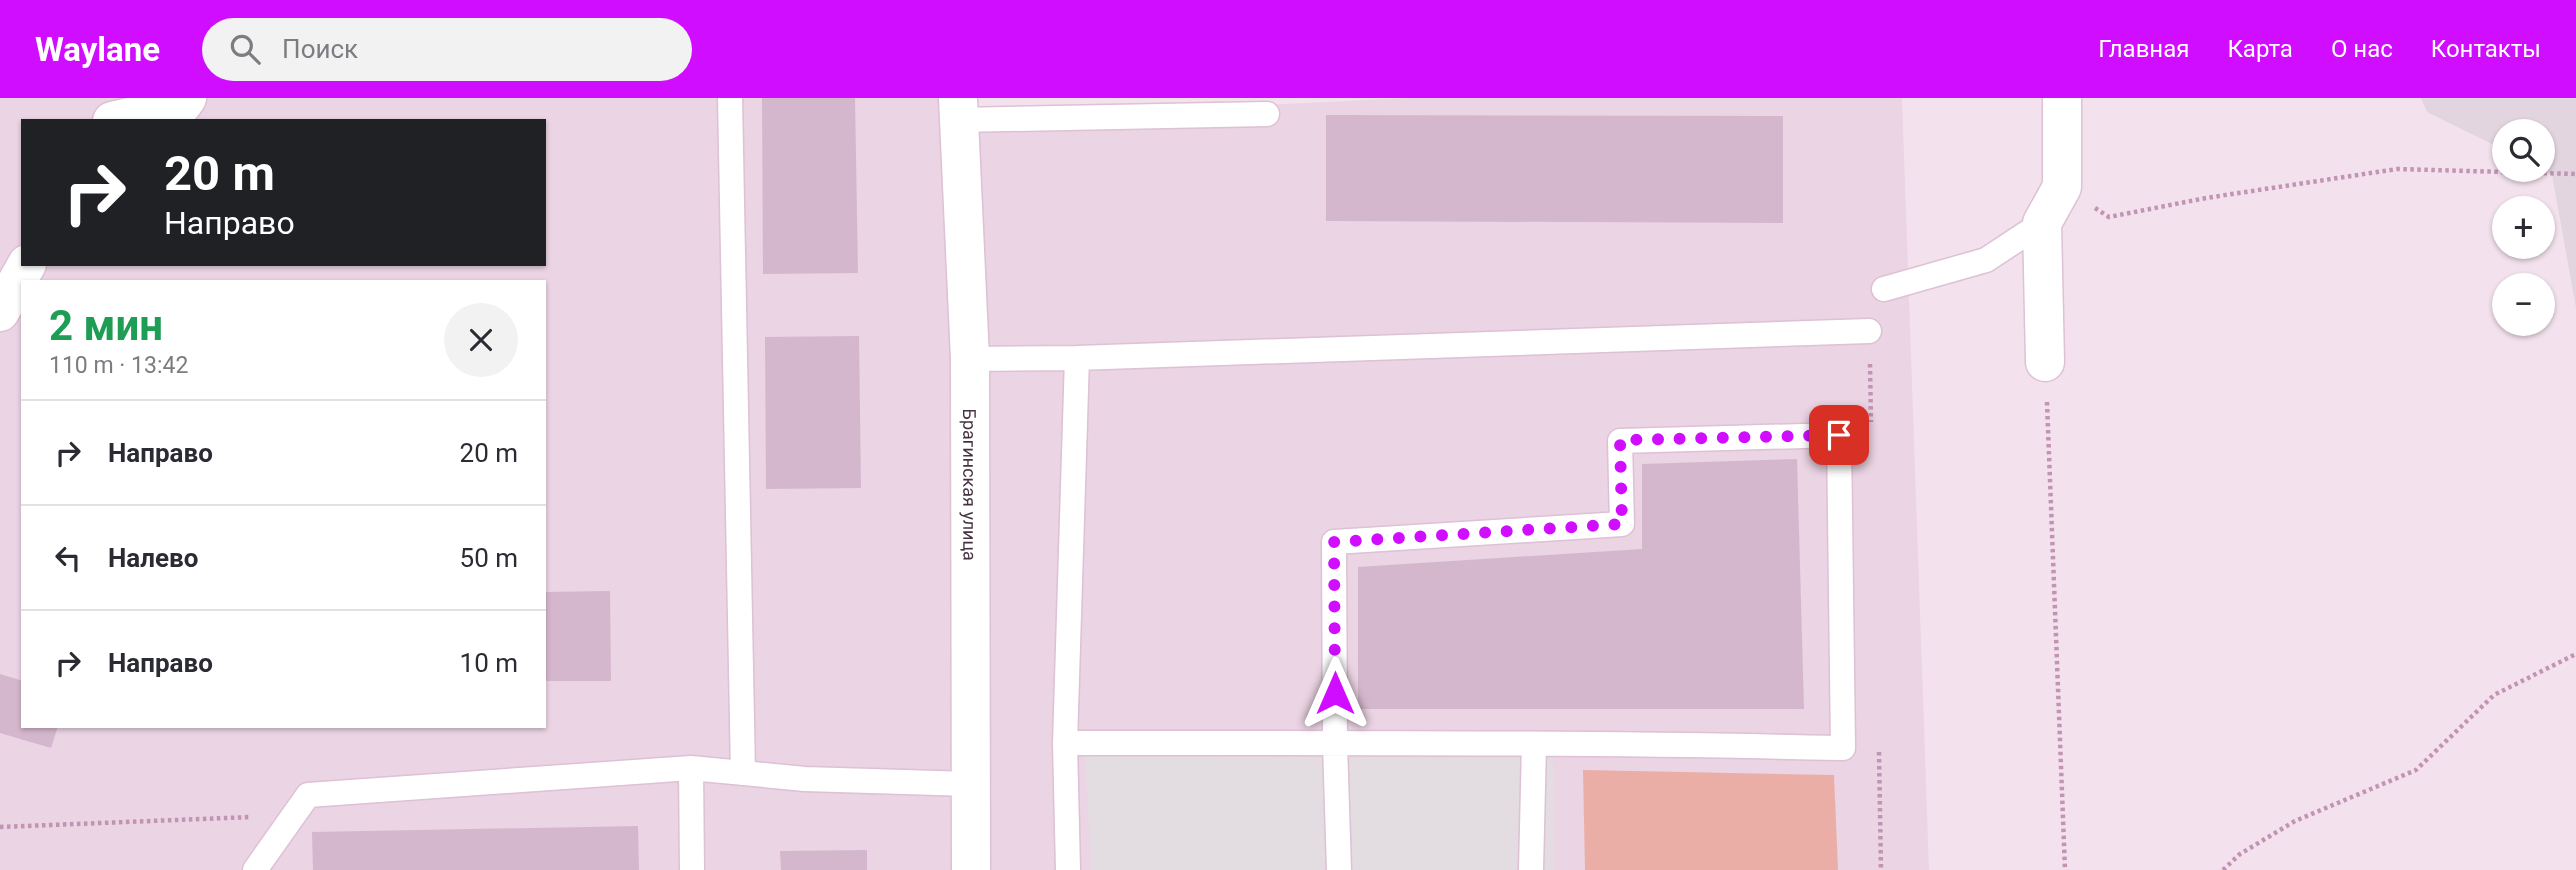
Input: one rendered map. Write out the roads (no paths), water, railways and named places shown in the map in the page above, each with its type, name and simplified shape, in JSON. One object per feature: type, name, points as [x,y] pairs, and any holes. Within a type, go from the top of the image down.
[{"type":"street","points":[[121,119],[182,105],[187,98]]},
{"type":"street","points":[[2045,362],[2042,223],[2062,187],[2062,98]]},
{"type":"street","name":"Брагинская улица","points":[[958,109],[970,359],[971,870]]},
{"type":"street","points":[[0,312],[26,266]]},
{"type":"lane","points":[[730,98],[744,773]]},
{"type":"lane","points":[[958,109],[1266,114]]},
{"type":"lane","points":[[1884,289],[1986,260],[2042,223]]},
{"type":"lane","points":[[970,359],[1077,358],[1869,331]]},
{"type":"lane","points":[[1068,870],[1065,743],[1077,358]]},
{"type":"lane","points":[[1065,743],[1335,744],[1534,744],[1843,748],[1839,435],[1620,440],[1622,524],[1334,542],[1335,744],[1339,870]]},
{"type":"lane","points":[[1531,870],[1534,744]]},
{"type":"lane","points":[[691,768],[692,870]]},
{"type":"lane","points":[[255,870],[308,795],[691,768],[805,779],[970,785]]}]
